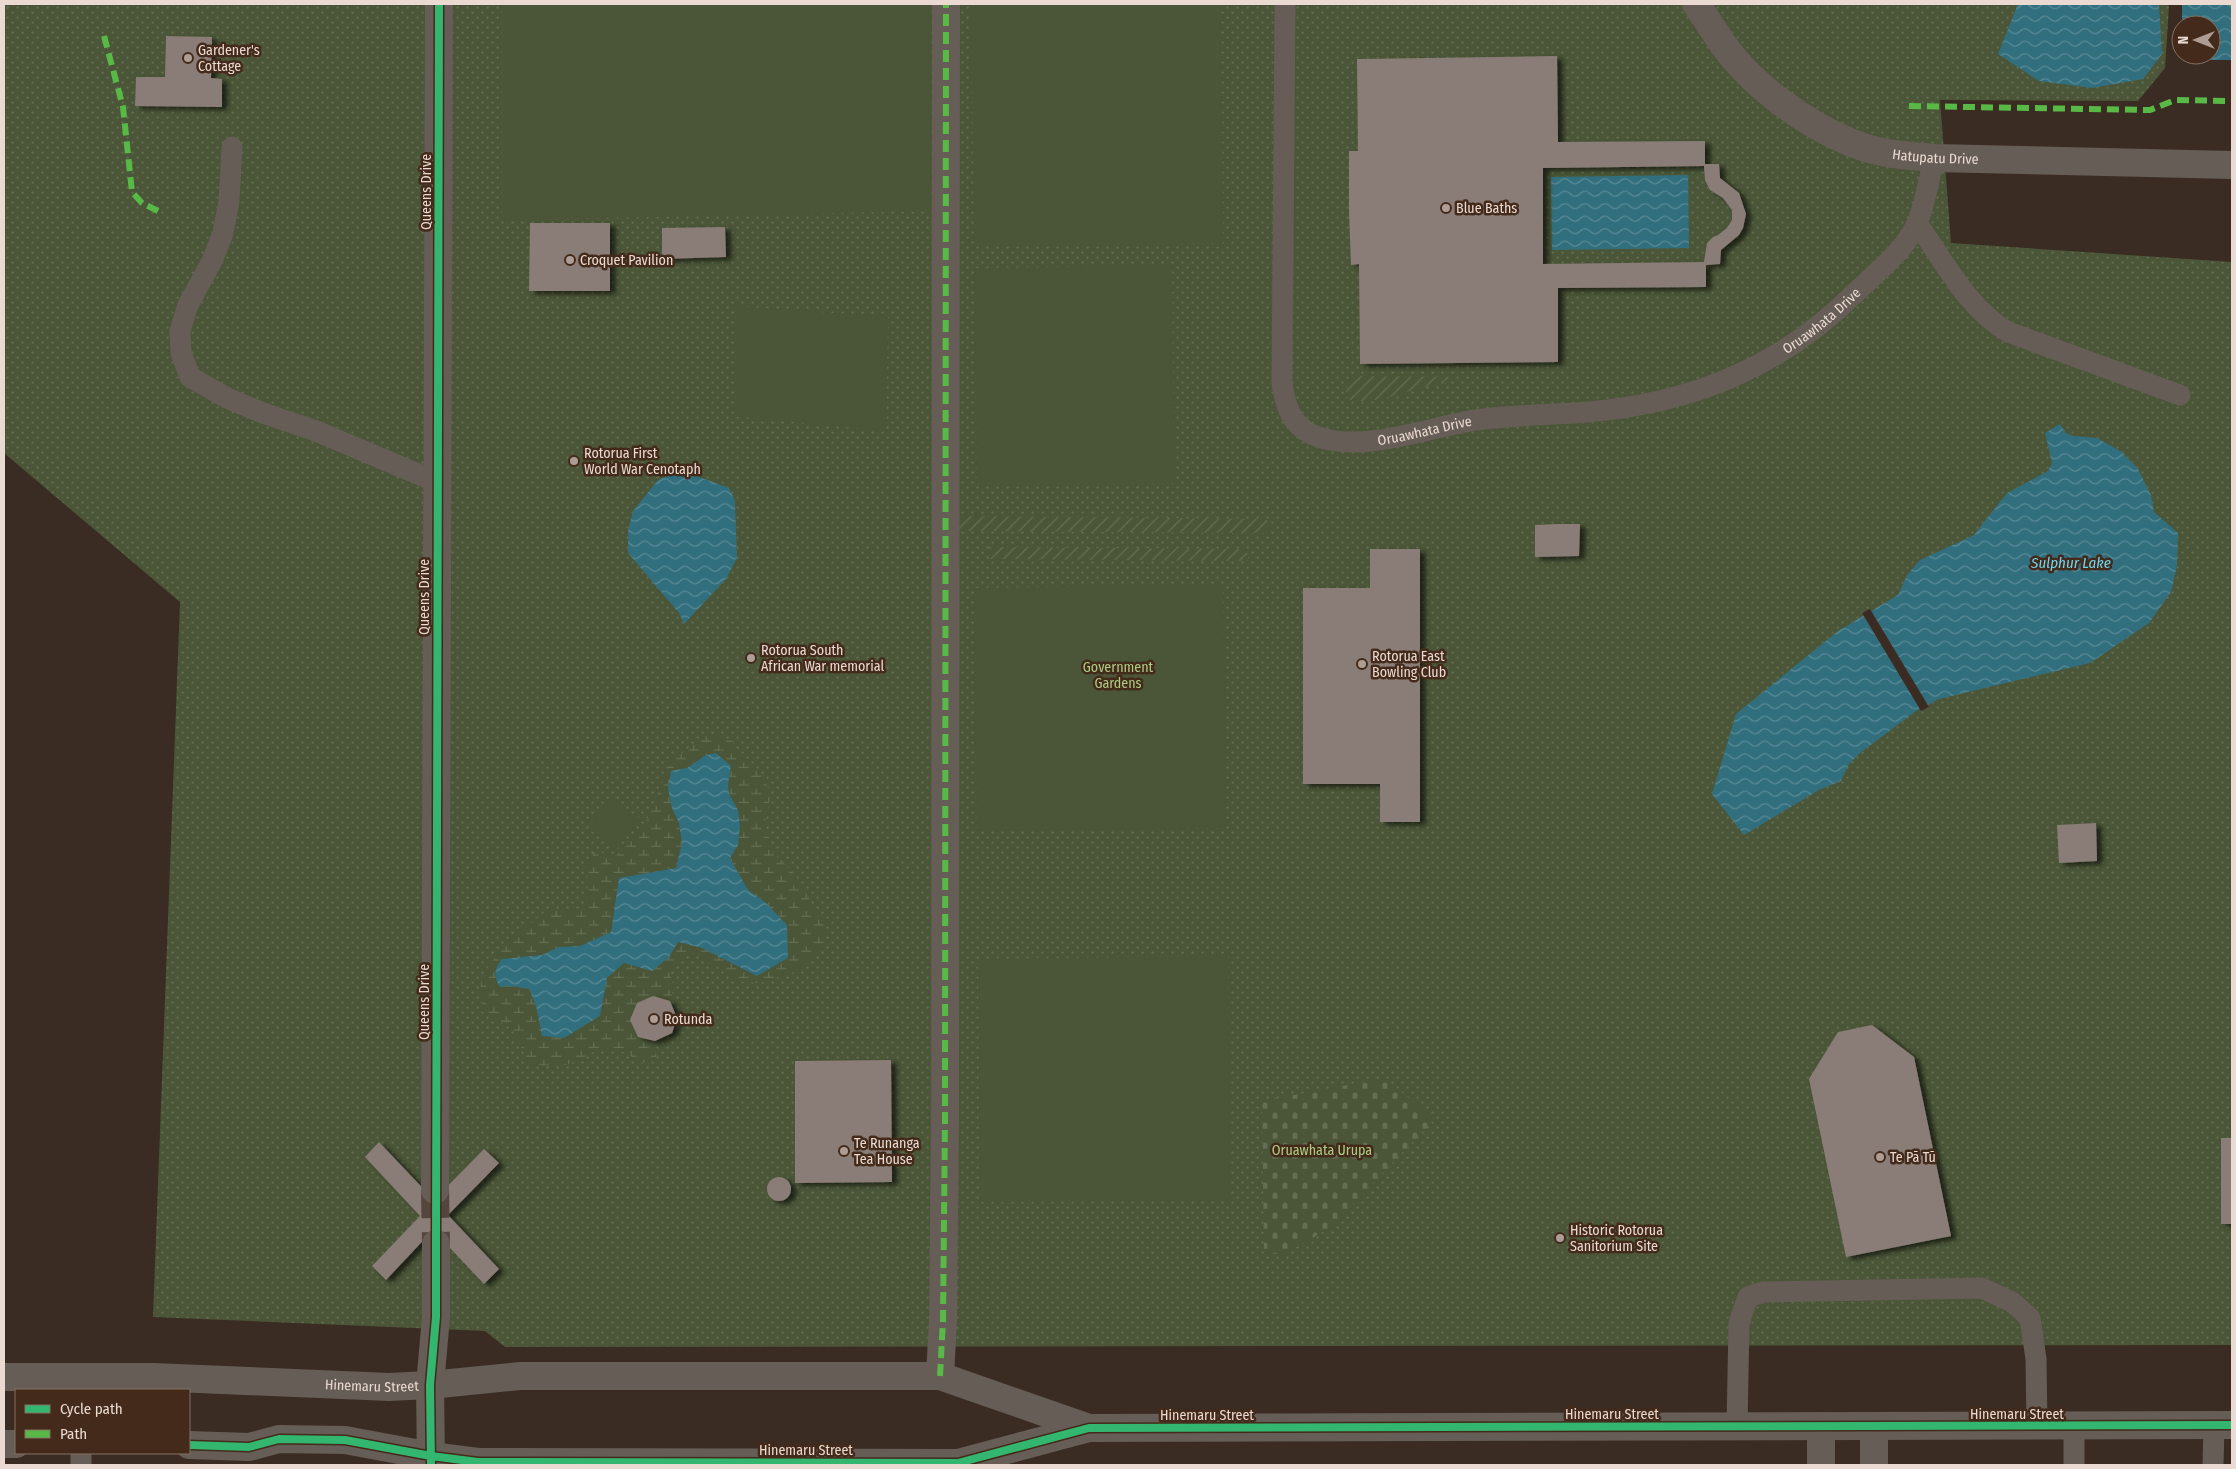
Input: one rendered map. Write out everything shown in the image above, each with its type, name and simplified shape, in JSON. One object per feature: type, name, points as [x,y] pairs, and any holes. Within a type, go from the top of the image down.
[{"type":"street","name":"Queens Drive","points":[[435,1190],[440,4]]},
{"type":"street","points":[[940,1376],[943,1320],[945,1119],[946,4]]},
{"type":"street","name":"Hatupatu Drive","points":[[1696,4],[1737,62],[1758,83],[1792,109],[1823,128],[1869,148],[1900,155],[1934,158],[2232,165]]},
{"type":"street","points":[[431,1461],[430,1386],[436,1317],[436,1244]]},
{"type":"street","name":"Hinemaru Street","points":[[4,1376],[154,1384],[389,1387],[430,1386],[520,1376],[940,1376],[1089,1428]]},
{"type":"street","name":"Hinemaru Street","points":[[190,1445],[249,1447],[278,1439],[345,1440],[431,1461],[958,1463],[1089,1428],[2223,1425]]},
{"type":"street","points":[[1820,1426],[1821,1465]]},
{"type":"street","points":[[1874,1426],[1874,1465]]},
{"type":"lane","name":"Oruawhata Drive","points":[[1285,4],[1282,383],[1284,402],[1290,416],[1301,428],[1312,435],[1334,440],[1366,441],[1437,429],[1474,420],[1589,412],[1632,406],[1716,385],[1773,358],[1802,340],[1829,319],[1886,264],[1917,223],[1934,158]]},
{"type":"lane","points":[[232,147],[230,201],[223,233],[212,261],[188,305],[180,331],[181,353],[190,377],[227,398],[263,414],[316,432],[437,482]]},
{"type":"lane","points":[[1917,223],[1970,298],[1992,322],[2008,332],[2180,395]]},
{"type":"lane","points":[[1737,1426],[1739,1323],[1748,1297],[1763,1292],[1982,1288],[2012,1302],[2030,1318],[2036,1359],[2037,1426]]},
{"type":"lane","points":[[2213,1465],[2223,1425]]},
{"type":"lane","points":[[2074,1426],[2074,1465]]},
{"type":"green space","name":"Government Gardens","points":[[4,4],[2167,4],[2169,6],[2165,68],[2138,101],[1940,100],[1951,243],[2232,262],[2232,1345],[505,1347],[485,1331],[153,1317],[180,602],[4,453]]},
{"type":"green space","points":[[502,4],[931,4],[930,211],[502,220]]},
{"type":"green space","points":[[971,4],[1221,4],[1223,243],[974,246]]},
{"type":"green space","points":[[1172,266],[1174,483],[977,485],[975,268]]},
{"type":"green space","points":[[734,306],[888,317],[886,431],[734,416]]},
{"type":"green space","points":[[1355,376],[1454,377],[1454,379],[1385,398],[1359,401],[1348,399],[1346,392],[1350,378]]},
{"type":"green space","points":[[957,516],[1265,519],[1270,522],[1270,527],[1266,533],[957,531]]},
{"type":"green space","points":[[989,547],[1240,549],[1248,553],[1248,561],[989,559]]},
{"type":"green space","points":[[1223,585],[1226,828],[977,831],[974,588]]},
{"type":"green space","points":[[719,735],[732,741],[739,754],[751,762],[762,774],[771,794],[764,827],[773,853],[790,869],[804,887],[815,915],[826,922],[826,942],[798,971],[759,983],[743,982],[694,953],[679,960],[670,974],[674,987],[670,1001],[653,996],[637,1003],[630,1020],[638,1037],[653,1041],[657,1058],[642,1063],[621,1051],[608,1048],[597,1050],[576,1061],[561,1066],[529,1063],[512,1029],[484,1011],[481,984],[485,973],[508,943],[548,910],[571,912],[586,904],[588,883],[586,866],[595,851],[616,856],[633,839],[647,819],[671,762],[704,736]]},
{"type":"green space","points":[[610,798],[639,818],[617,849],[588,828]]},
{"type":"green space","points":[[1228,956],[1230,1200],[981,1202],[978,959]]},
{"type":"green space","name":"Oruawhata Urupa","points":[[1385,1078],[1434,1120],[1328,1229],[1284,1254],[1264,1253],[1262,1101]]},
{"type":"water","points":[[2018,4],[2159,4],[2162,54],[2143,79],[2092,88],[2039,81],[1998,54]]},
{"type":"water","points":[[2182,5],[2232,5],[2232,60],[2221,60],[2221,15],[2182,15]]},
{"type":"water","points":[[1688,175],[1689,248],[1552,250],[1551,177]]},
{"type":"water","name":"Sulphur Lake","points":[[2060,424],[2066,433],[2073,436],[2097,438],[2122,452],[2138,469],[2151,495],[2154,512],[2178,533],[2177,566],[2171,592],[2149,623],[2090,663],[1939,699],[1916,711],[1860,753],[1849,764],[1841,781],[1819,790],[1744,835],[1712,794],[1736,714],[1838,631],[1898,595],[1907,575],[1920,560],[1974,535],[2007,493],[2048,471],[2052,463],[2045,433]]},
{"type":"water","points":[[680,470],[729,488],[735,501],[737,558],[726,579],[684,624],[679,613],[628,553],[628,531],[633,511],[658,480]]},
{"type":"water","points":[[716,753],[731,766],[728,784],[729,794],[738,810],[740,826],[738,845],[730,858],[748,890],[766,903],[787,925],[788,958],[757,976],[702,948],[678,942],[669,957],[652,971],[624,963],[607,978],[600,1016],[564,1038],[542,1036],[536,1006],[529,989],[510,986],[500,987],[495,976],[499,963],[502,959],[542,955],[559,947],[580,946],[611,932],[619,878],[676,868],[682,843],[679,823],[672,808],[668,788],[671,771],[687,768],[706,755]]},
{"type":"pier","points":[[1870,609],[1929,707],[1921,711],[1862,613]]},
{"type":"building","name":"Gardener's Cottage","points":[[166,36],[212,37],[211,78],[222,79],[222,107],[135,106],[136,77],[165,77]]},
{"type":"building","name":"Blue Baths","points":[[1557,56],[1558,142],[1705,141],[1705,164],[1719,164],[1720,178],[1739,193],[1746,214],[1743,228],[1739,235],[1721,250],[1720,264],[1706,265],[1706,287],[1558,288],[1558,362],[1360,364],[1359,264],[1351,265],[1349,212],[1349,151],[1358,151],[1357,59]],"holes":[[[1704,166],[1705,180],[1710,190],[1723,198],[1732,210],[1732,220],[1727,228],[1707,243],[1704,262],[1543,264],[1543,168]]]},
{"type":"building","name":"Croquet Pavilion","points":[[530,223],[610,223],[610,291],[529,291]]},
{"type":"building","points":[[725,227],[726,257],[662,259],[662,228]]},
{"type":"building","points":[[1580,524],[1579,556],[1535,557],[1535,525]]},
{"type":"building","name":"Rotorua East Bowling Club","points":[[1370,549],[1420,549],[1420,822],[1380,822],[1380,784],[1303,784],[1303,588],[1370,588]]},
{"type":"building","points":[[2096,823],[2097,861],[2059,863],[2057,825]]},
{"type":"building","name":"Rotunda","points":[[653,996],[670,1001],[677,1018],[672,1033],[655,1041],[638,1037],[630,1020],[637,1003]]},
{"type":"building","name":"Te Pā Tū","points":[[1872,1025],[1914,1057],[1951,1236],[1846,1257],[1809,1079],[1838,1032]]},
{"type":"building","name":"Te Runanga Tea House","points":[[891,1060],[892,1182],[795,1183],[795,1061]]},
{"type":"building","points":[[2221,1138],[2232,1138],[2232,1224],[2221,1224]]},
{"type":"building","points":[[379,1142],[434,1200],[484,1149],[499,1163],[448,1215],[499,1269],[484,1284],[433,1230],[386,1280],[372,1266],[420,1216],[365,1157]]},
{"type":"building","points":[[779,1177],[787,1181],[791,1189],[787,1197],[779,1201],[771,1197],[767,1189],[771,1181]]},
{"type":"tunnel","points":[[435,1190],[436,1244]]},
{"type":"marked path","points":[[940,1376],[943,1320],[945,1119],[946,4]]},
{"type":"marked path","points":[[104,36],[123,107],[132,192],[142,203],[158,211]]},
{"type":"marked path","points":[[1909,106],[2150,110],[2175,100],[2232,101]]},
{"type":"cycle path","points":[[431,1465],[430,1385],[436,1317],[439,4]]},
{"type":"cycle path","points":[[190,1445],[249,1447],[279,1439],[345,1440],[431,1456],[478,1462],[958,1463],[1089,1428],[2232,1425]]},
{"type":"place","name":"Gardener's Cottage","points":[[188,58]]},
{"type":"place","name":"Blue Baths","points":[[1446,208]]},
{"type":"place","name":"Croquet Pavilion","points":[[570,260]]},
{"type":"place","name":"Rotorua First World War Cenotaph","points":[[574,461]]},
{"type":"place","name":"Rotorua South African War memorial","points":[[751,658]]},
{"type":"place","name":"Rotorua East Bowling Club","points":[[1362,664]]},
{"type":"place","name":"Rotunda","points":[[654,1019]]},
{"type":"place","name":"Te Runanga Tea House","points":[[844,1151]]},
{"type":"place","name":"Te Pā Tū","points":[[1880,1157]]},
{"type":"place","name":"Historic Rotorua Sanitorium Site","points":[[1560,1238]]}]
